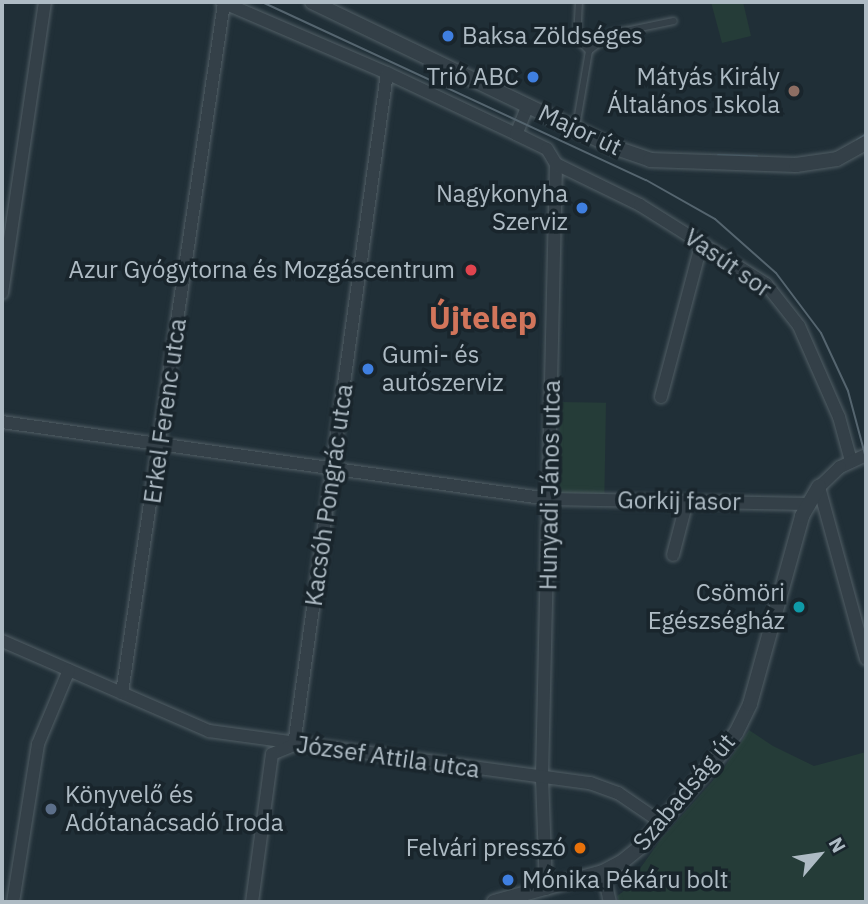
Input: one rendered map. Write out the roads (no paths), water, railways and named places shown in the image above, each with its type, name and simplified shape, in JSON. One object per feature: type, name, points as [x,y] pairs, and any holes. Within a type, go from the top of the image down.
[{"type":"street","points":[[2,293],[44,2]]},
{"type":"street","points":[[223,2],[387,73],[547,149],[556,164]]},
{"type":"street","name":"Erkel Ferenc utca","points":[[122,694],[161,445],[223,2]]},
{"type":"street","name":"Major út","points":[[312,2],[576,129],[650,160],[728,165],[819,162],[837,159],[866,143]]},
{"type":"street","name":"Kacsóh Pongrác utca","points":[[294,745],[387,73]]},
{"type":"street","points":[[516,134],[528,106]]},
{"type":"street","name":"Vasút sor","points":[[556,164],[630,200],[702,242],[766,284],[799,326],[816,361],[839,417],[850,461]]},
{"type":"street","name":"Hunyadi János utca","points":[[540,894],[556,164]]},
{"type":"street","points":[[661,397],[702,242]]},
{"type":"street","name":"Gorkij fasor","points":[[2,422],[550,499],[809,503]]},
{"type":"street","name":"Szabadság út","points":[[494,902],[540,894],[604,872],[630,856],[719,756],[743,720],[802,516],[819,487],[831,473],[866,455]]},
{"type":"street","points":[[819,487],[866,659]]},
{"type":"street","points":[[673,555],[687,501]]},
{"type":"street","name":"József Attila utca","points":[[2,640],[209,731],[601,786],[642,807],[662,823]]},
{"type":"street","points":[[13,902],[38,744],[69,670]]},
{"type":"street","name":"József Attila utca","points":[[234,735],[272,754]]},
{"type":"street","points":[[252,902],[272,754],[294,745]]},
{"type":"street","points":[[604,872],[610,902]]},
{"type":"lane","points":[[579,2],[577,39],[589,51]]},
{"type":"lane","points":[[576,129],[589,51],[611,34],[674,21]]},
{"type":"waterway","points":[[599,132],[622,143]]},
{"type":"waterway","points":[[857,140],[866,134]]},
{"type":"waterway","points":[[718,155],[756,156]]},
{"type":"tram line","points":[[262,2],[646,180],[715,219],[776,273],[821,333],[848,391],[866,458]]},
{"type":"place","name":"Baksa Zöldséges","points":[[448,36]]},
{"type":"place","name":"Trió ABC","points":[[533,77]]},
{"type":"place","name":"Mátyás Király Általános Iskola","points":[[794,91]]},
{"type":"place","name":"Nagykonyha Szerviz","points":[[582,208]]},
{"type":"place","name":"Azur Gyógytorna és Mozgáscentrum","points":[[471,270]]},
{"type":"place","name":"Gumi- és autószerviz","points":[[368,369]]},
{"type":"place","name":"Csömöri Egészségház","points":[[799,607]]},
{"type":"place","name":"Könyvelő és Adótanácsadó Iroda","points":[[51,809]]},
{"type":"place","name":"Felvári presszó","points":[[580,848]]},
{"type":"place","name":"Mónika Pékáru bolt","points":[[508,880]]},
{"type":"district","name":"Újtelep","points":[[483,317]]}]
